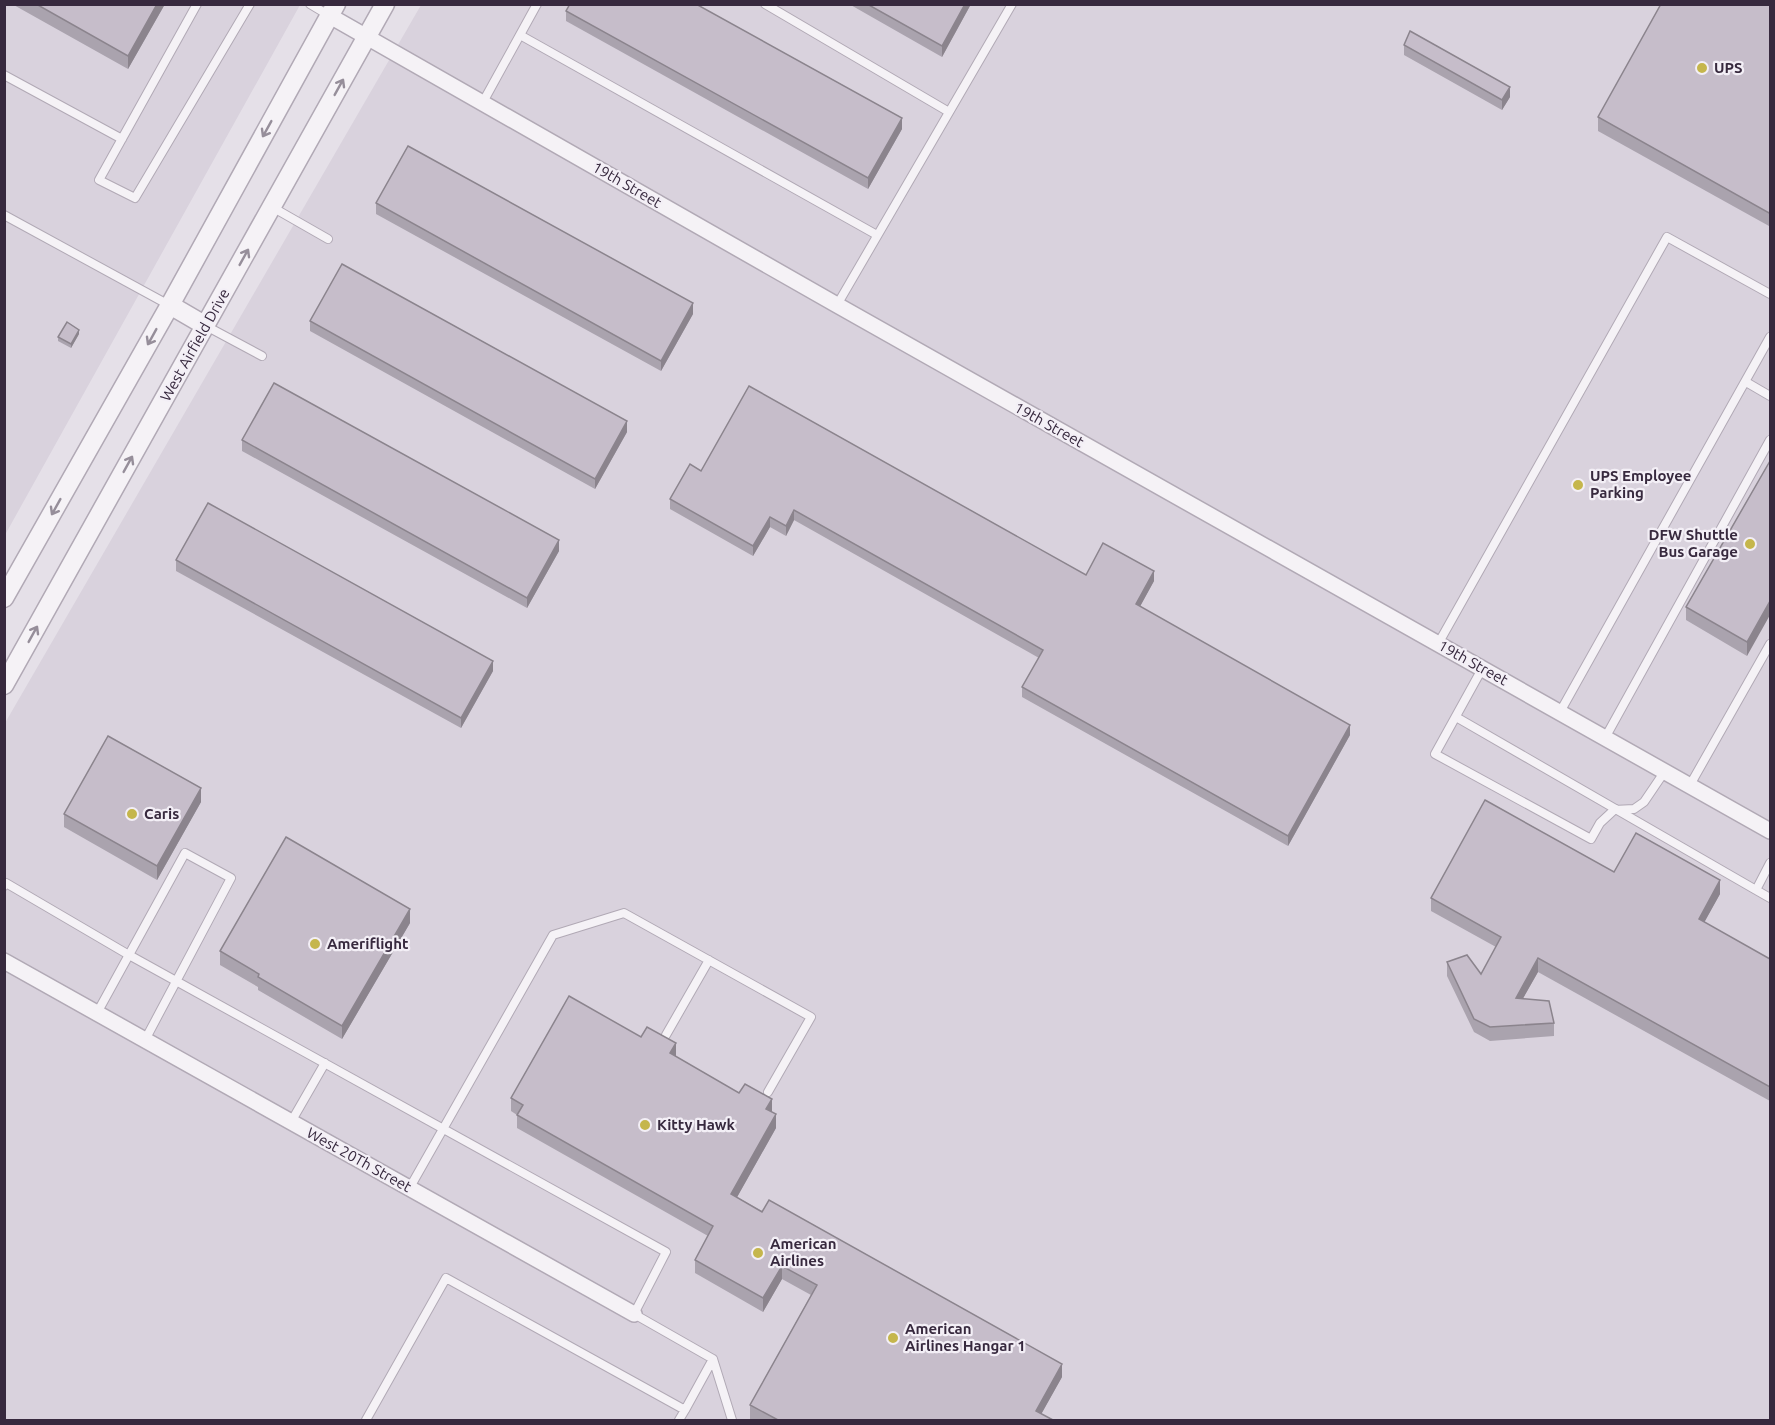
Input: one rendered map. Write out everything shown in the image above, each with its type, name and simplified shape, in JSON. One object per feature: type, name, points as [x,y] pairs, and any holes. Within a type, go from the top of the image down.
[{"type":"street","name":"West Airfield Drive","points":[[4,686],[385,4]]},
{"type":"street","name":"19th Street","points":[[333,10],[367,36],[837,305],[1770,831]]},
{"type":"street","points":[[4,598],[333,10]]},
{"type":"street","points":[[170,305],[206,326]]},
{"type":"street","name":"West 20Th Street","points":[[4,961],[634,1314]]},
{"type":"lane","points":[[197,4],[99,180],[135,198],[250,4]]},
{"type":"lane","points":[[310,4],[333,10]]},
{"type":"lane","points":[[483,102],[537,4]]},
{"type":"lane","points":[[765,4],[949,112]]},
{"type":"lane","points":[[837,305],[1012,4]]},
{"type":"lane","points":[[520,35],[878,235]]},
{"type":"lane","points":[[4,75],[122,139]]},
{"type":"lane","points":[[272,207],[328,239]]},
{"type":"lane","points":[[4,215],[170,305]]},
{"type":"lane","points":[[1438,644],[1667,237],[1770,294]]},
{"type":"lane","points":[[206,326],[262,356]]},
{"type":"lane","points":[[1560,712],[1770,337]]},
{"type":"lane","points":[[1746,382],[1770,396]]},
{"type":"lane","points":[[1605,738],[1770,440]]},
{"type":"lane","points":[[1690,785],[1770,644]]},
{"type":"lane","points":[[1482,669],[1435,754],[1591,839],[1600,823],[1614,810],[1634,809],[1644,802],[1665,771]]},
{"type":"lane","points":[[1456,717],[1770,898]]},
{"type":"lane","points":[[97,1013],[185,853],[231,878],[145,1040]]},
{"type":"lane","points":[[1756,890],[1770,863]]},
{"type":"lane","points":[[4,886],[6,883],[129,955],[666,1252],[634,1314]]},
{"type":"lane","points":[[409,1189],[553,935],[624,913],[811,1017],[768,1092]]},
{"type":"lane","points":[[666,1035],[709,960]]},
{"type":"lane","points":[[291,1122],[324,1063]]},
{"type":"lane","points":[[366,1420],[446,1278],[685,1410]]},
{"type":"lane","name":"West 20Th Street","points":[[634,1314],[713,1359]]},
{"type":"lane","points":[[679,1420],[713,1359]]},
{"type":"lane","points":[[713,1359],[732,1420]]},
{"type":"shaded area","points":[[5,5],[300,5],[5,535]]},
{"type":"shaded area","points":[[421,5],[1770,5],[1770,1420],[5,1420],[5,723]]},
{"type":"building","points":[[36,4],[157,4],[128,56]]},
{"type":"building","points":[[570,4],[696,4],[902,118],[868,178],[566,11]]},
{"type":"building","points":[[867,4],[965,4],[942,46]]},
{"type":"building","name":"UPS","points":[[1661,4],[1770,4],[1769,213],[1598,117]]},
{"type":"building","points":[[1410,31],[1510,87],[1502,100],[1404,45]]},
{"type":"building","points":[[408,146],[693,303],[661,361],[376,203]]},
{"type":"building","points":[[342,264],[627,421],[595,479],[310,321]]},
{"type":"building","points":[[67,322],[79,330],[71,344],[58,337]]},
{"type":"building","points":[[274,383],[559,540],[527,598],[242,440]]},
{"type":"building","points":[[749,386],[1086,575],[1103,543],[1154,571],[1136,604],[1350,725],[1288,836],[1022,687],[1043,650],[794,510],[786,526],[770,517],[753,546],[670,499],[690,464],[701,471]]},
{"type":"building","name":"DFW Shuttle Bus Garage","points":[[1770,461],[1770,601],[1747,642],[1686,607]]},
{"type":"building","points":[[208,503],[493,661],[461,718],[176,560]]},
{"type":"building","name":"Caris","points":[[108,736],[201,788],[157,866],[64,814]]},
{"type":"building","points":[[1485,800],[1614,872],[1636,833],[1720,880],[1699,919],[1770,959],[1770,1087],[1538,958],[1516,998],[1549,1001],[1554,1023],[1490,1027],[1474,1019],[1447,962],[1467,955],[1481,974],[1501,937],[1431,898]]},
{"type":"building","name":"Ameriflight","points":[[286,837],[410,909],[342,1026],[258,977],[259,974],[220,951]]},
{"type":"building","points":[[569,996],[641,1037],[647,1027],[676,1043],[670,1053],[739,1093],[745,1084],[772,1099],[766,1109],[776,1114],[731,1194],[762,1212],[769,1200],[1062,1364],[1036,1411],[1053,1420],[778,1420],[750,1405],[817,1285],[782,1266],[763,1298],[695,1260],[713,1226],[517,1115],[523,1105],[511,1098]]},
{"type":"place","name":"UPS","points":[[1702,68]]},
{"type":"place","name":"UPS Employee Parking","points":[[1578,485]]},
{"type":"place","name":"DFW Shuttle Bus Garage","points":[[1750,544]]},
{"type":"place","name":"Caris","points":[[132,814]]},
{"type":"place","name":"Ameriflight","points":[[315,944]]},
{"type":"place","name":"Kitty Hawk","points":[[645,1125]]},
{"type":"place","name":"American Airlines","points":[[758,1253]]},
{"type":"place","name":"American Airlines Hangar 1","points":[[893,1338]]}]
